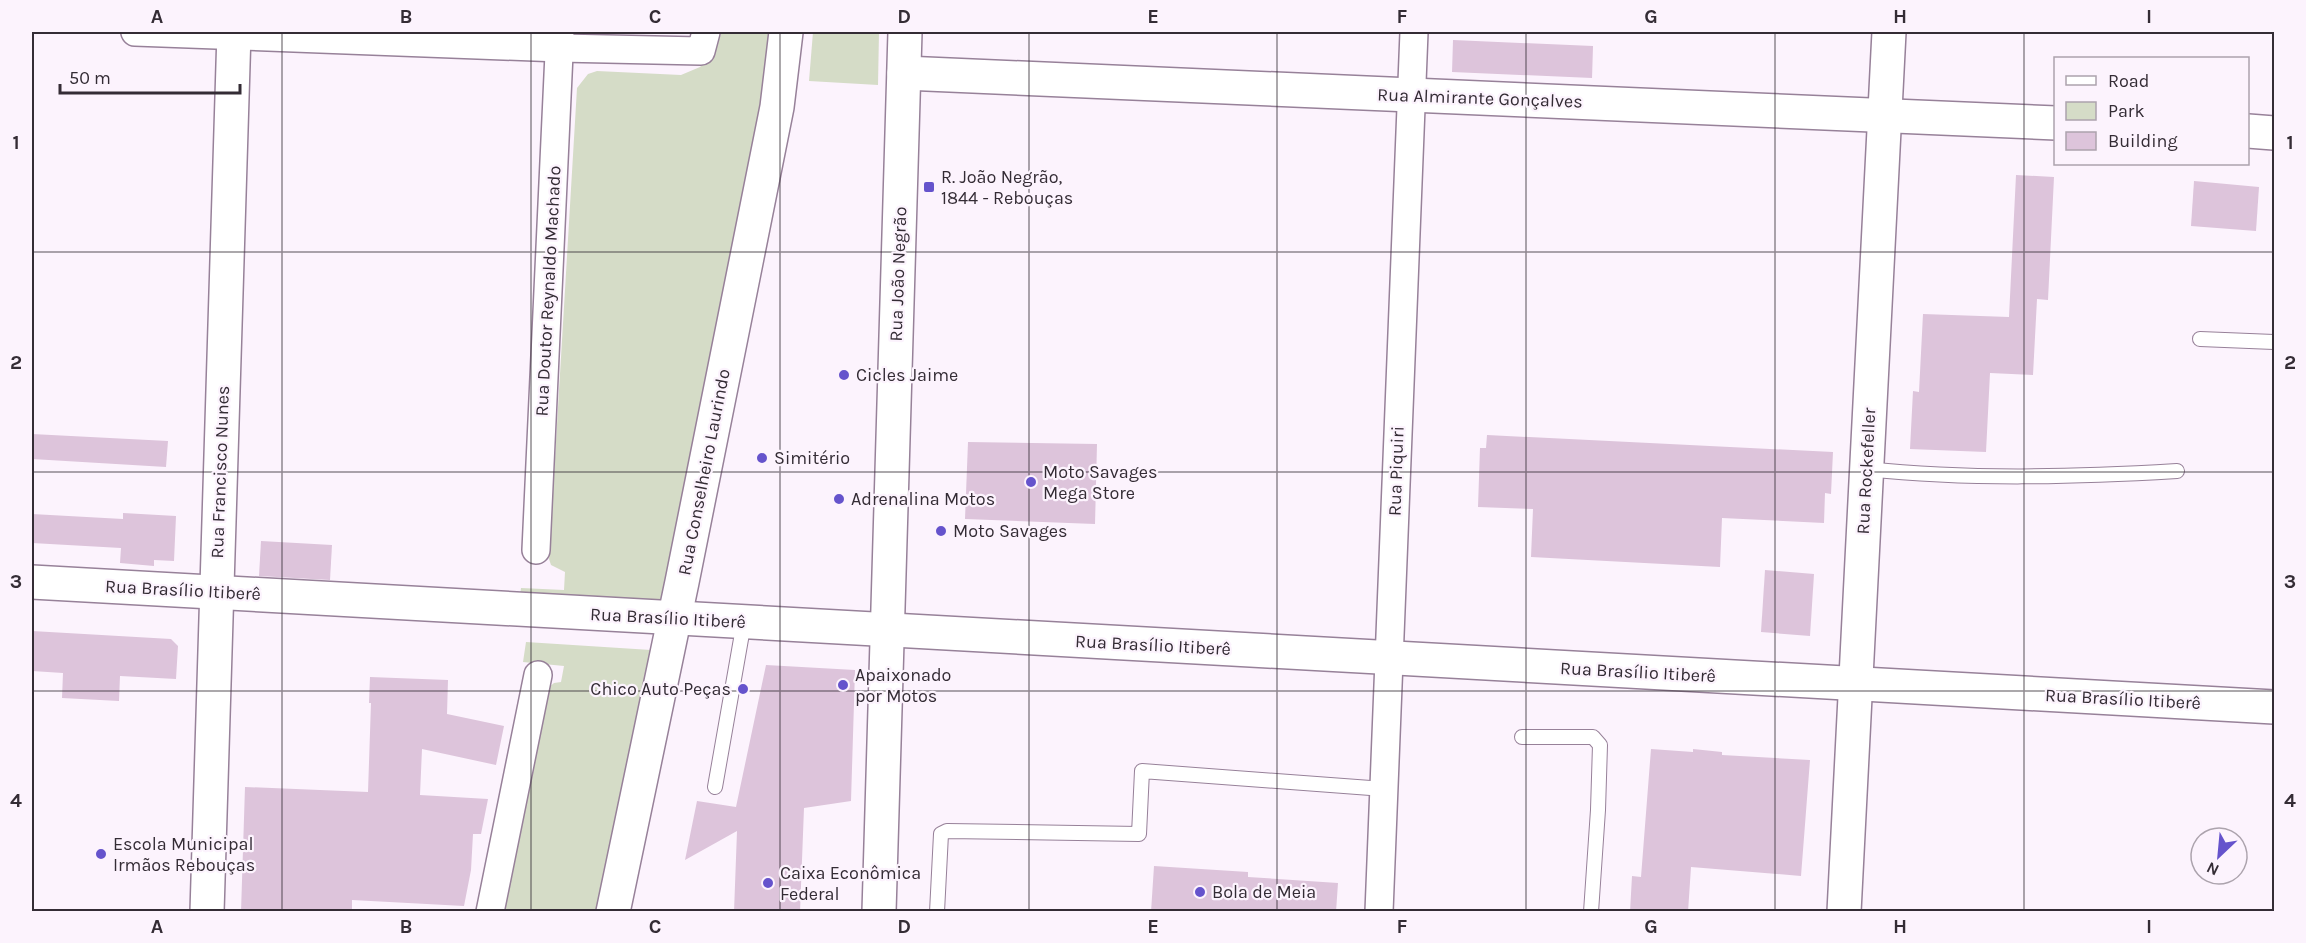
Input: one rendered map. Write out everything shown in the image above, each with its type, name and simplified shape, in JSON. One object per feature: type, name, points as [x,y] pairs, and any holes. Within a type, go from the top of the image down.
[{"type":"main road","name":"Rua Conselheiro Laurindo","points":[[613,912],[777,107],[786,32]]},
{"type":"main road","name":"Rua João Negrão","points":[[879,912],[905,32]]},
{"type":"main road","name":"Rua Rockefeller","points":[[1844,912],[1889,32]]},
{"type":"main road","name":"Rua Francisco Nunes","points":[[207,912],[233,34]]},
{"type":"main road","name":"Rua Almirante Gonçalves","points":[[904,73],[2054,123]]},
{"type":"main road","points":[[2249,131],[2274,133]]},
{"type":"main road","name":"Rua Brasílio Itiberê","points":[[32,582],[2274,707]]},
{"type":"street","points":[[135,32],[560,40],[701,51],[706,32]]},
{"type":"street","name":"Rua Piquiri","points":[[1378,912],[1414,32]]},
{"type":"street","name":"Rua Doutor Reynaldo Machado","points":[[536,550],[560,40]]},
{"type":"street","points":[[490,912],[538,675]]},
{"type":"lane","points":[[2200,339],[2274,342]]},
{"type":"lane","points":[[1866,469],[1907,473],[2070,477],[2176,471]]},
{"type":"lane","points":[[715,787],[744,622]]},
{"type":"lane","points":[[1522,737],[1593,737],[1600,745],[1599,810],[1591,912]]},
{"type":"lane","points":[[937,912],[941,834],[947,831],[1139,834],[1142,771],[1383,789]]},
{"type":"green space","points":[[722,32],[778,32],[665,594],[660,603],[519,604],[521,588],[564,590],[565,572],[551,565],[549,559],[577,88],[588,74],[597,71],[681,75],[700,67],[712,55]]},
{"type":"green space","points":[[813,32],[879,32],[878,85],[809,81]]},
{"type":"green space","points":[[526,642],[651,650],[600,911],[502,912],[548,688],[554,683],[561,682],[564,666],[523,662]]},
{"type":"building","points":[[1453,40],[1593,46],[1592,78],[1452,72]]},
{"type":"building","points":[[2016,175],[2054,177],[2048,300],[2037,299],[2033,375],[1990,373],[1986,452],[1910,449],[1913,391],[1919,392],[1923,314],[2009,317]]},
{"type":"building","points":[[2194,181],[2259,187],[2256,231],[2191,226]]},
{"type":"building","points":[[32,434],[168,441],[166,467],[32,459]]},
{"type":"building","points":[[1487,435],[1833,452],[1831,494],[1825,493],[1824,523],[1722,518],[1720,567],[1531,557],[1533,509],[1478,507],[1480,448],[1486,448]]},
{"type":"building","name":"Moto Savages Mega Store","points":[[968,442],[1097,444],[1095,524],[965,519]]},
{"type":"building","points":[[123,513],[176,516],[174,561],[154,560],[154,566],[120,563],[121,548],[32,543],[32,514],[123,519]]},
{"type":"building","points":[[261,541],[332,545],[330,580],[259,576]]},
{"type":"building","points":[[1765,570],[1814,574],[1810,636],[1761,632]]},
{"type":"building","points":[[32,631],[171,639],[178,646],[176,679],[120,676],[119,701],[62,698],[63,673],[32,671]]},
{"type":"building","points":[[766,665],[855,670],[851,801],[804,808],[800,912],[734,912],[737,831],[685,860],[697,801],[736,807]]},
{"type":"building","points":[[370,677],[448,680],[447,714],[504,726],[496,765],[422,749],[420,795],[488,799],[481,834],[473,834],[471,870],[464,906],[352,900],[352,912],[241,912],[245,787],[368,792]]},
{"type":"building","points":[[1651,749],[1693,752],[1693,749],[1722,752],[1722,755],[1810,760],[1801,876],[1691,867],[1688,912],[1630,912],[1632,876],[1641,877]]},
{"type":"building","points":[[1154,866],[1248,872],[1248,877],[1338,883],[1336,912],[1151,912]]},
{"type":"place","name":"R. João Negrão, 1844 - Rebouças","points":[[929,187]]},
{"type":"place","name":"Cicles Jaime","points":[[844,375]]},
{"type":"place","name":"Simitério","points":[[762,458]]},
{"type":"place","name":"Moto Savages Mega Store","points":[[1031,482]]},
{"type":"place","name":"Adrenalina Motos","points":[[839,499]]},
{"type":"place","name":"Moto Savages","points":[[941,531]]},
{"type":"place","name":"Apaixonado por Motos","points":[[843,685]]},
{"type":"place","name":"Chico Auto Peças","points":[[743,689]]},
{"type":"place","name":"Escola Municipal Irmãos Rebouças","points":[[101,854]]},
{"type":"place","name":"Caixa Econômica Federal","points":[[768,883]]},
{"type":"place","name":"Bola de Meia","points":[[1200,892]]}]
